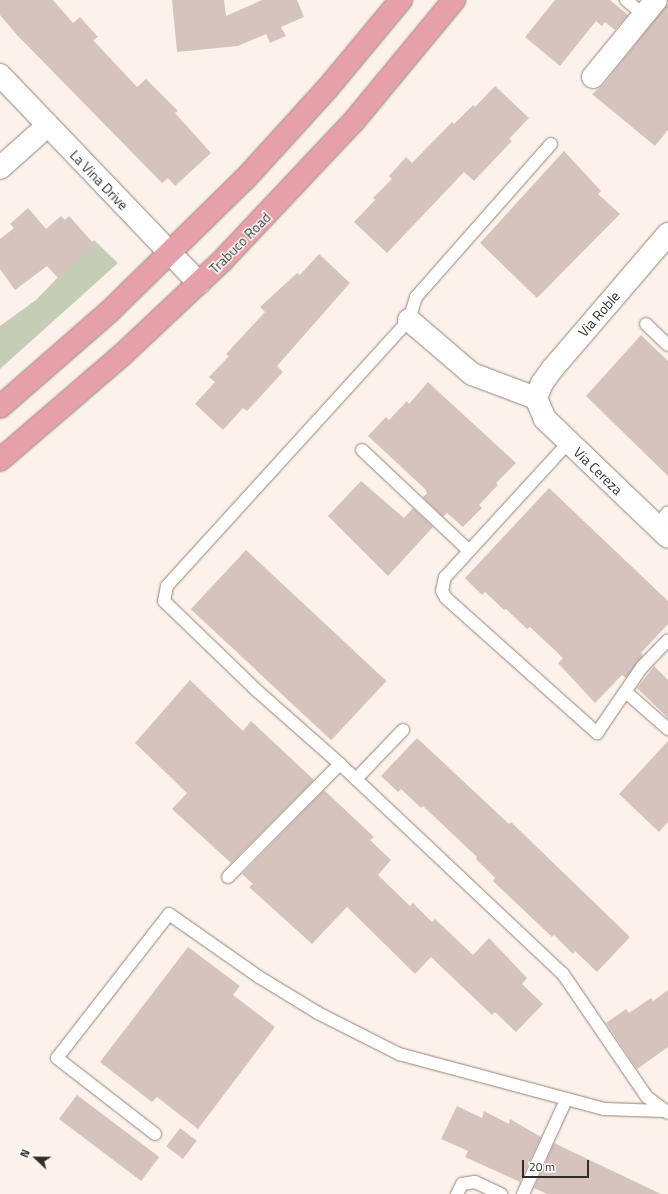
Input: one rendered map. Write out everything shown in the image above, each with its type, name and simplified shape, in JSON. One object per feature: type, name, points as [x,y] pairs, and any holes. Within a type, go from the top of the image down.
[{"type":"main road","points":[[0,407],[80,339],[171,254],[245,179],[327,89],[401,0]]},
{"type":"main road","name":"Trabuco Road","points":[[0,460],[115,361],[199,283],[354,121],[454,0]]},
{"type":"street","points":[[592,77],[650,7]]},
{"type":"street","name":"La Vina Drive","points":[[0,75],[47,126],[199,283]]},
{"type":"street","points":[[0,168],[47,126]]},
{"type":"street","name":"Via Roble","points":[[536,398],[542,382],[553,368],[668,234]]},
{"type":"street","points":[[409,320],[472,374],[536,398]]},
{"type":"street","name":"Via Cereza","points":[[536,398],[545,419],[568,442],[664,525]]},
{"type":"lane","points":[[626,0],[650,7]]},
{"type":"lane","points":[[551,144],[416,297],[409,320],[167,586],[164,601],[255,689],[340,764],[563,974],[647,1096],[666,1112]]},
{"type":"lane","points":[[646,324],[668,344]]},
{"type":"lane","points":[[568,442],[445,578],[442,591],[446,598],[596,734],[627,693],[642,668],[668,640]]},
{"type":"lane","points":[[362,450],[469,552]]},
{"type":"lane","points":[[627,693],[668,729]]},
{"type":"lane","points":[[356,779],[403,730]]},
{"type":"lane","points":[[228,877],[340,764]]},
{"type":"lane","points":[[155,1134],[57,1058],[169,914],[260,977],[318,1013],[399,1054],[550,1093],[566,1100],[604,1108],[666,1112]]},
{"type":"lane","points":[[523,1194],[566,1100]]},
{"type":"lane","points":[[457,1194],[462,1184],[474,1182],[501,1194]]},
{"type":"green space","points":[[94,240],[118,263],[0,369],[0,326],[36,300]]},
{"type":"building","points":[[0,0],[53,0],[73,23],[80,17],[98,37],[93,40],[137,87],[146,79],[178,111],[175,113],[211,153],[175,186],[168,178],[162,183],[17,35],[0,15]]},
{"type":"building","points":[[172,0],[224,0],[226,16],[262,0],[297,0],[304,17],[281,27],[286,36],[270,43],[266,34],[238,46],[177,52]]},
{"type":"building","points":[[555,0],[610,0],[628,15],[615,30],[605,22],[602,26],[596,21],[560,66],[525,37]]},
{"type":"building","points":[[668,3],[668,130],[655,146],[592,94],[603,85]]},
{"type":"building","points":[[495,86],[529,118],[509,139],[512,141],[474,181],[464,172],[387,253],[354,222],[375,200],[373,198],[392,179],[389,176],[406,157],[412,163],[452,122],[454,124],[473,105],[475,107]]},
{"type":"building","points":[[564,151],[601,191],[598,194],[620,214],[537,298],[480,243]]},
{"type":"building","points":[[28,208],[46,229],[61,216],[65,220],[69,216],[95,245],[58,278],[47,266],[15,290],[0,269],[0,239],[14,228],[10,224]]},
{"type":"building","points":[[319,254],[350,283],[277,366],[283,372],[247,411],[243,408],[223,430],[195,404],[215,382],[209,377],[229,356],[226,354],[265,312],[260,307],[297,273],[300,275]]},
{"type":"building","points":[[641,335],[668,361],[668,476],[586,396]]},
{"type":"building","points":[[428,382],[516,463],[496,483],[498,485],[479,505],[482,508],[463,527],[447,513],[443,517],[423,497],[427,493],[425,489],[368,436],[386,417],[389,420],[407,401],[409,404]]},
{"type":"building","points":[[361,481],[404,518],[413,508],[433,527],[388,576],[328,516]]},
{"type":"building","points":[[549,488],[668,601],[668,624],[641,653],[643,655],[626,678],[622,675],[595,703],[558,663],[563,658],[530,627],[527,629],[485,592],[482,595],[465,578]]},
{"type":"building","points":[[246,550],[386,681],[331,740],[191,609]]},
{"type":"building","points":[[654,666],[668,680],[668,718],[637,688]]},
{"type":"building","points":[[190,680],[243,731],[251,721],[314,780],[231,863],[172,809],[187,793],[135,743]]},
{"type":"building","points":[[417,738],[509,824],[511,822],[630,937],[597,972],[575,951],[573,954],[554,935],[552,937],[493,881],[495,878],[476,859],[477,857],[423,806],[421,808],[401,789],[398,792],[381,776]]},
{"type":"building","points":[[668,741],[668,822],[659,832],[619,794]]},
{"type":"building","points":[[324,790],[374,837],[370,840],[391,860],[378,875],[410,906],[413,903],[432,922],[435,919],[473,955],[489,938],[527,978],[522,984],[543,1004],[516,1032],[495,1012],[492,1015],[431,957],[415,974],[347,907],[312,944],[249,887],[253,884],[242,874]]},
{"type":"building","points":[[188,947],[240,986],[233,995],[275,1027],[198,1129],[157,1097],[152,1102],[100,1062]]},
{"type":"building","points":[[668,990],[668,1047],[637,1069],[606,1023],[626,1009],[629,1013],[651,998],[653,1001]]},
{"type":"building","points":[[77,1095],[159,1157],[141,1181],[59,1119]]},
{"type":"building","points":[[457,1106],[482,1118],[484,1111],[509,1124],[510,1119],[541,1137],[520,1182],[465,1157],[468,1151],[441,1139]]},
{"type":"building","points":[[180,1128],[197,1141],[183,1159],[166,1146]]},
{"type":"building","points":[[554,1143],[661,1194],[547,1194],[534,1188]]}]
